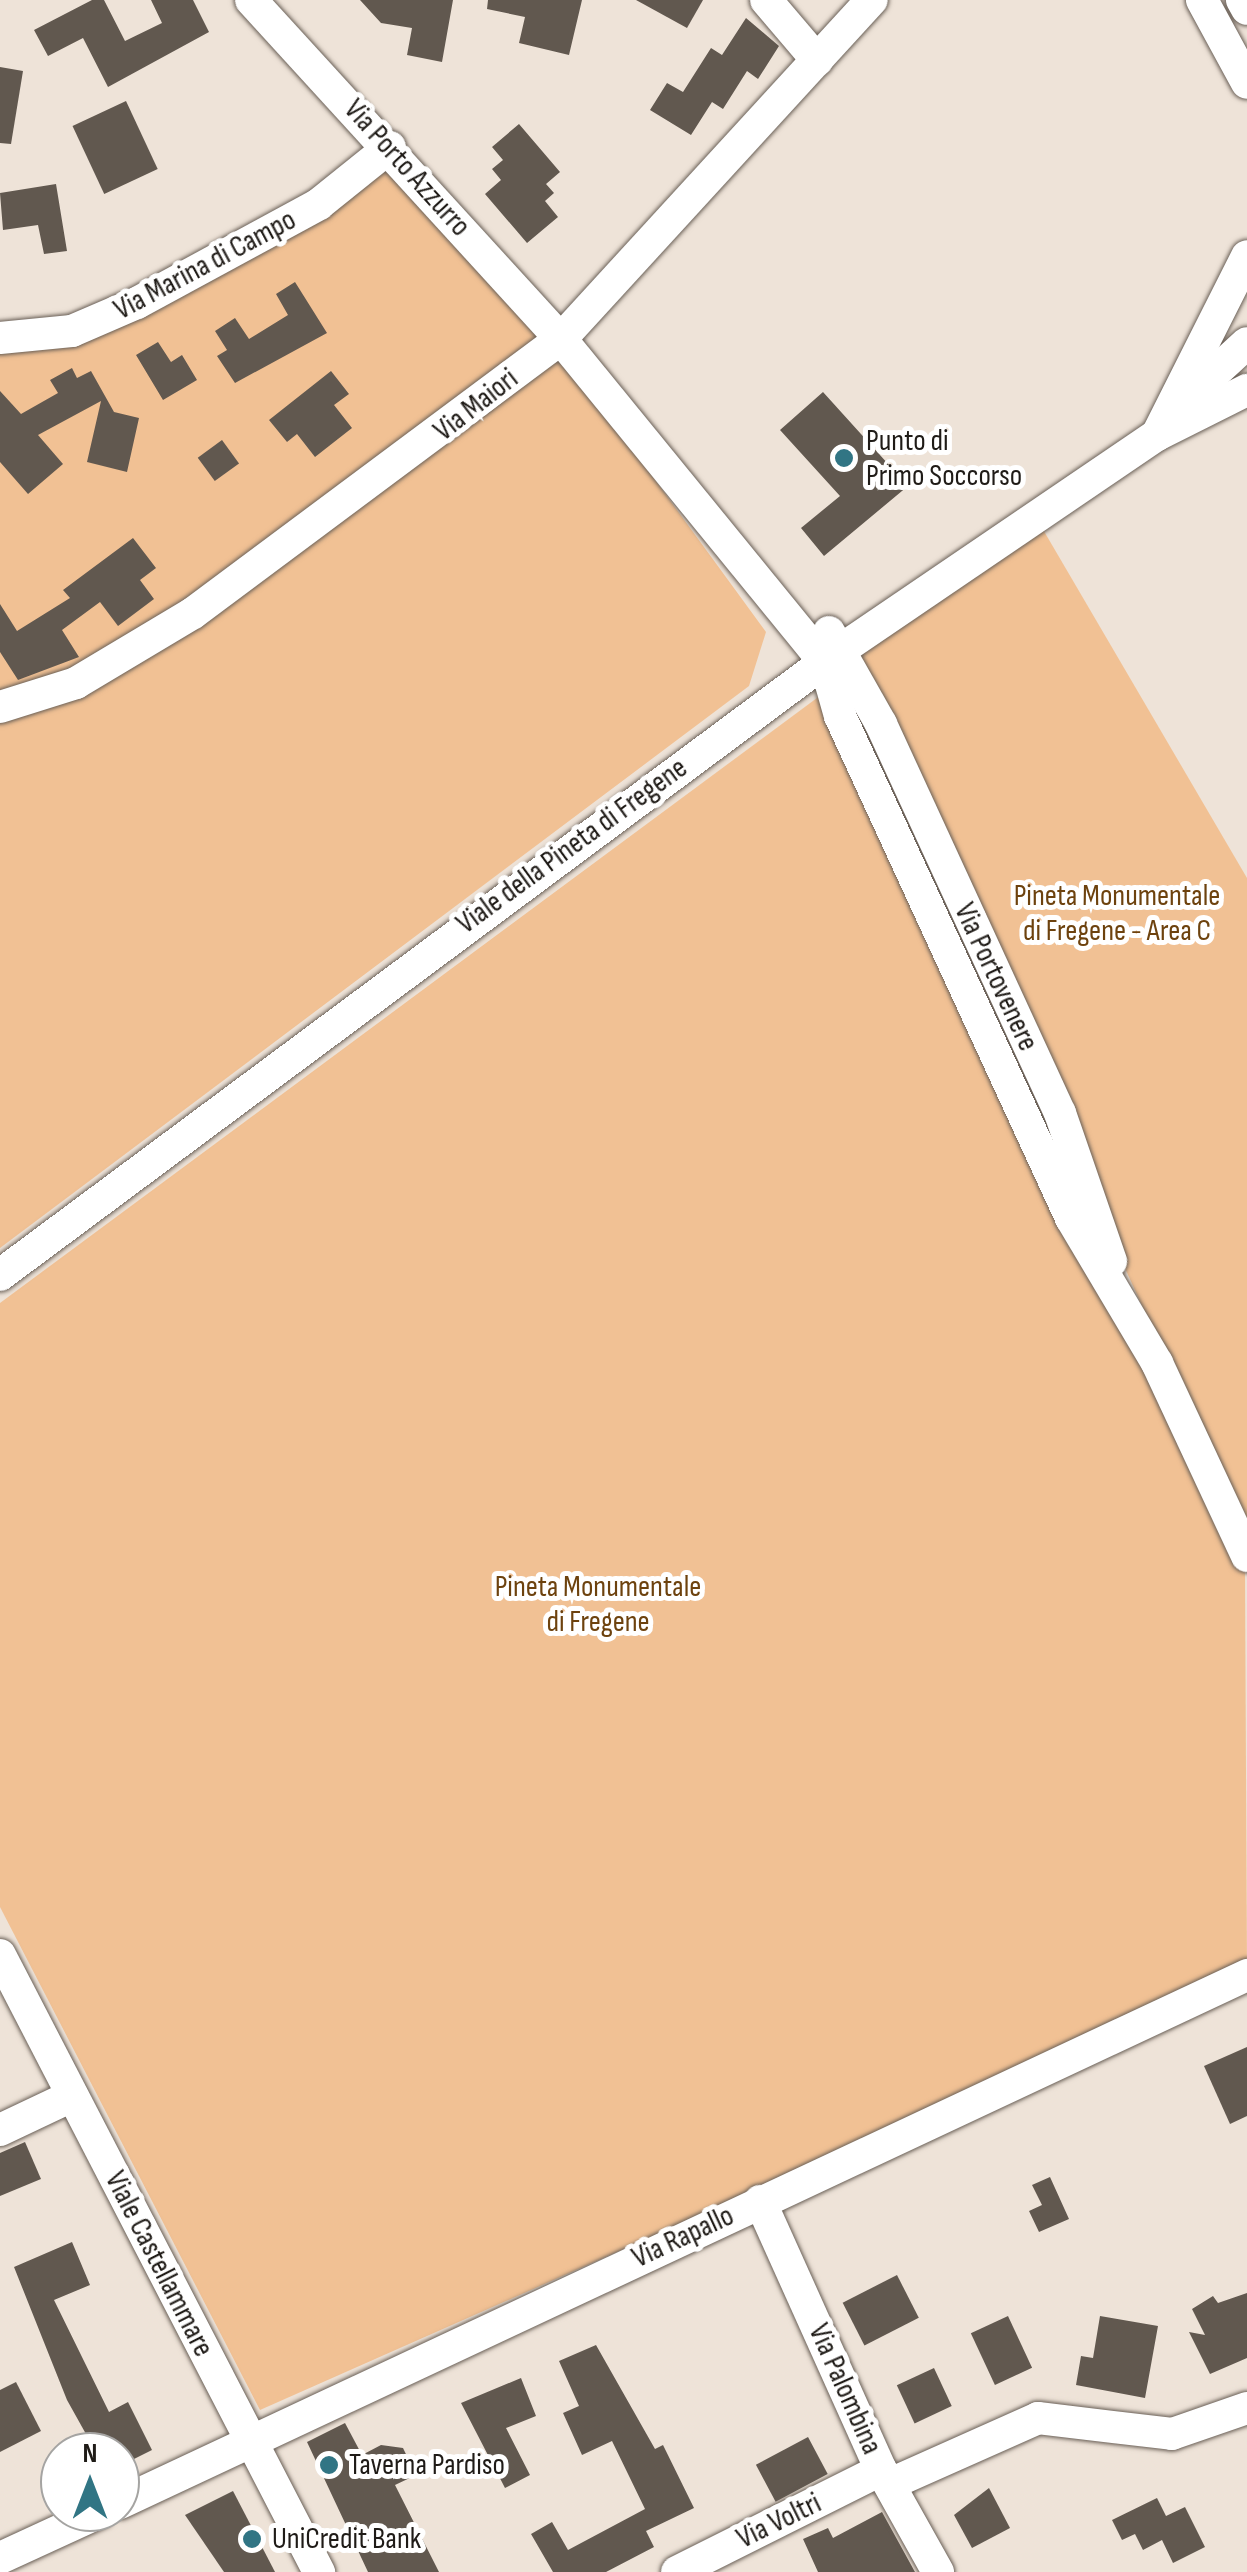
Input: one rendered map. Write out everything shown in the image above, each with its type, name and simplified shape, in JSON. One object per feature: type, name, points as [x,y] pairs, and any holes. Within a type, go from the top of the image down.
[{"type":"street","name":"Via Porto Azzurro","points":[[251,0],[390,147],[561,339],[834,656]]},
{"type":"street","points":[[766,0],[817,60]]},
{"type":"street","name":"Via Maiori","points":[[0,707],[76,683],[193,613],[561,339],[872,0]]},
{"type":"street","points":[[1202,0],[1247,83]]},
{"type":"street","points":[[1242,0],[1247,9]]},
{"type":"street","name":"Via Marina di Campo","points":[[0,338],[72,331],[137,303],[332,196],[390,147]]},
{"type":"street","points":[[1157,435],[1247,256]]},
{"type":"street","name":"Viale della Pineta di Fregene","points":[[1157,435],[1194,389],[1247,342]]},
{"type":"street","name":"Viale della Pineta di Fregene","points":[[0,1274],[834,656],[1157,435],[1247,390]]},
{"type":"street","name":"Via Portovenere","points":[[834,656],[840,716],[1071,1218],[1210,1466],[1247,1556]]},
{"type":"street","name":"Viale Castellammare","points":[[0,1955],[319,2572]]},
{"type":"street","name":"Via Rapallo","points":[[140,2494],[1247,1975]]},
{"type":"street","points":[[0,2130],[72,2096]]},
{"type":"street","name":"Via Palombina","points":[[760,2201],[886,2477],[938,2572]]},
{"type":"street","name":"Via Voltri","points":[[676,2572],[886,2477],[1038,2418],[1172,2434],[1247,2408]]},
{"type":"street","points":[[0,2558],[57,2532]]},
{"type":"green space","points":[[390,147],[561,339],[102,670],[0,707],[0,343],[61,333]]},
{"type":"green space","points":[[558,347],[766,632],[749,686],[0,1248],[0,716],[38,708]]},
{"type":"green space","name":"Pineta Monumentale di Fregene - Area C","points":[[1038,521],[1247,878],[1247,1538],[845,649]]},
{"type":"green space","name":"Pineta Monumentale di Fregene","points":[[821,695],[1245,1572],[1247,1973],[260,2410],[0,1907],[0,1303]]},
{"type":"building","points":[[92,0],[104,0],[125,41],[162,23],[151,0],[193,0],[209,32],[108,87],[83,38],[48,56],[34,30]]},
{"type":"building","points":[[360,0],[453,0],[442,62],[407,55],[412,28],[381,23]]},
{"type":"building","points":[[488,0],[582,0],[569,55],[519,43],[525,17],[487,9]]},
{"type":"building","points":[[636,0],[703,0],[687,28]]},
{"type":"building","points":[[746,18],[779,46],[758,79],[747,71],[723,109],[712,102],[691,135],[650,110],[667,83],[683,92],[711,48],[722,55]]},
{"type":"building","points":[[0,67],[23,71],[11,144],[0,143]]},
{"type":"building","points":[[126,101],[158,169],[104,194],[73,126]]},
{"type":"building","points":[[519,124],[560,172],[546,184],[554,193],[545,201],[558,217],[527,243],[485,194],[501,180],[492,169],[503,160],[492,147]]},
{"type":"building","points":[[56,184],[67,251],[44,254],[38,225],[3,230],[0,193]]},
{"type":"building","points":[[295,282],[327,333],[235,383],[217,356],[227,350],[215,331],[235,318],[249,339],[288,315],[276,294]]},
{"type":"building","points":[[158,342],[171,362],[182,355],[197,380],[163,400],[136,355]]},
{"type":"building","points":[[72,368],[77,378],[91,371],[114,412],[139,418],[127,472],[87,462],[101,401],[38,435],[63,464],[28,494],[0,462],[0,391],[21,414],[58,393],[50,380]]},
{"type":"building","points":[[331,371],[349,394],[334,405],[352,428],[315,457],[297,434],[287,442],[269,420]]},
{"type":"building","name":"Punto di Primo Soccorso","points":[[823,392],[908,486],[824,556],[801,528],[840,496],[780,430]]},
{"type":"building","points":[[222,440],[239,463],[215,481],[198,458]]},
{"type":"building","points":[[133,538],[156,568],[140,580],[154,599],[118,626],[100,602],[62,630],[79,657],[18,680],[0,652],[0,604],[17,631],[70,598],[63,590]]},
{"type":"building","points":[[1247,2047],[1247,2116],[1230,2124],[1204,2066]]},
{"type":"building","points":[[25,2142],[41,2179],[0,2196],[0,2153]]},
{"type":"building","points":[[1050,2177],[1069,2219],[1039,2232],[1029,2211],[1042,2205],[1032,2185]]},
{"type":"building","points":[[72,2242],[90,2285],[54,2300],[109,2412],[128,2402],[152,2450],[140,2456],[140,2432],[85,2432],[67,2400],[14,2267]]},
{"type":"building","points":[[897,2275],[919,2318],[864,2345],[843,2303]]},
{"type":"building","points":[[1247,2293],[1247,2358],[1210,2374],[1189,2332],[1205,2335],[1192,2309],[1213,2296],[1218,2303]]},
{"type":"building","points":[[1008,2316],[1032,2368],[995,2385],[971,2333]]},
{"type":"building","points":[[1100,2316],[1158,2326],[1145,2398],[1076,2385],[1081,2356],[1093,2358]]},
{"type":"building","points":[[596,2345],[655,2449],[663,2445],[694,2508],[646,2531],[654,2547],[606,2572],[553,2572],[531,2534],[552,2522],[568,2550],[645,2509],[612,2441],[582,2455],[563,2413],[579,2406],[559,2361]]},
{"type":"building","points":[[934,2368],[952,2406],[915,2423],[897,2385]]},
{"type":"building","points":[[521,2378],[536,2416],[506,2428],[530,2475],[505,2488],[461,2403]]},
{"type":"building","points":[[16,2382],[41,2431],[0,2452],[0,2390]]},
{"type":"building","points":[[345,2423],[362,2455],[381,2445],[403,2448],[416,2475],[395,2485],[439,2572],[368,2572],[307,2442]]},
{"type":"building","points":[[808,2437],[828,2474],[776,2502],[756,2465]]},
{"type":"building","points":[[989,2488],[1010,2528],[972,2548],[954,2515]]},
{"type":"building","points":[[233,2491],[275,2572],[224,2572],[185,2515]]},
{"type":"building","points":[[1157,2498],[1166,2516],[1185,2507],[1205,2547],[1173,2563],[1162,2540],[1143,2550],[1135,2534],[1122,2540],[1112,2520]]},
{"type":"building","points":[[882,2512],[915,2572],[818,2572],[803,2539],[828,2528],[833,2538]]},
{"type":"place","name":"Punto di Primo Soccorso","points":[[844,458]]},
{"type":"place","name":"Taverna Pardiso","points":[[329,2465]]},
{"type":"place","name":"UniCredit Bank","points":[[252,2539]]}]
